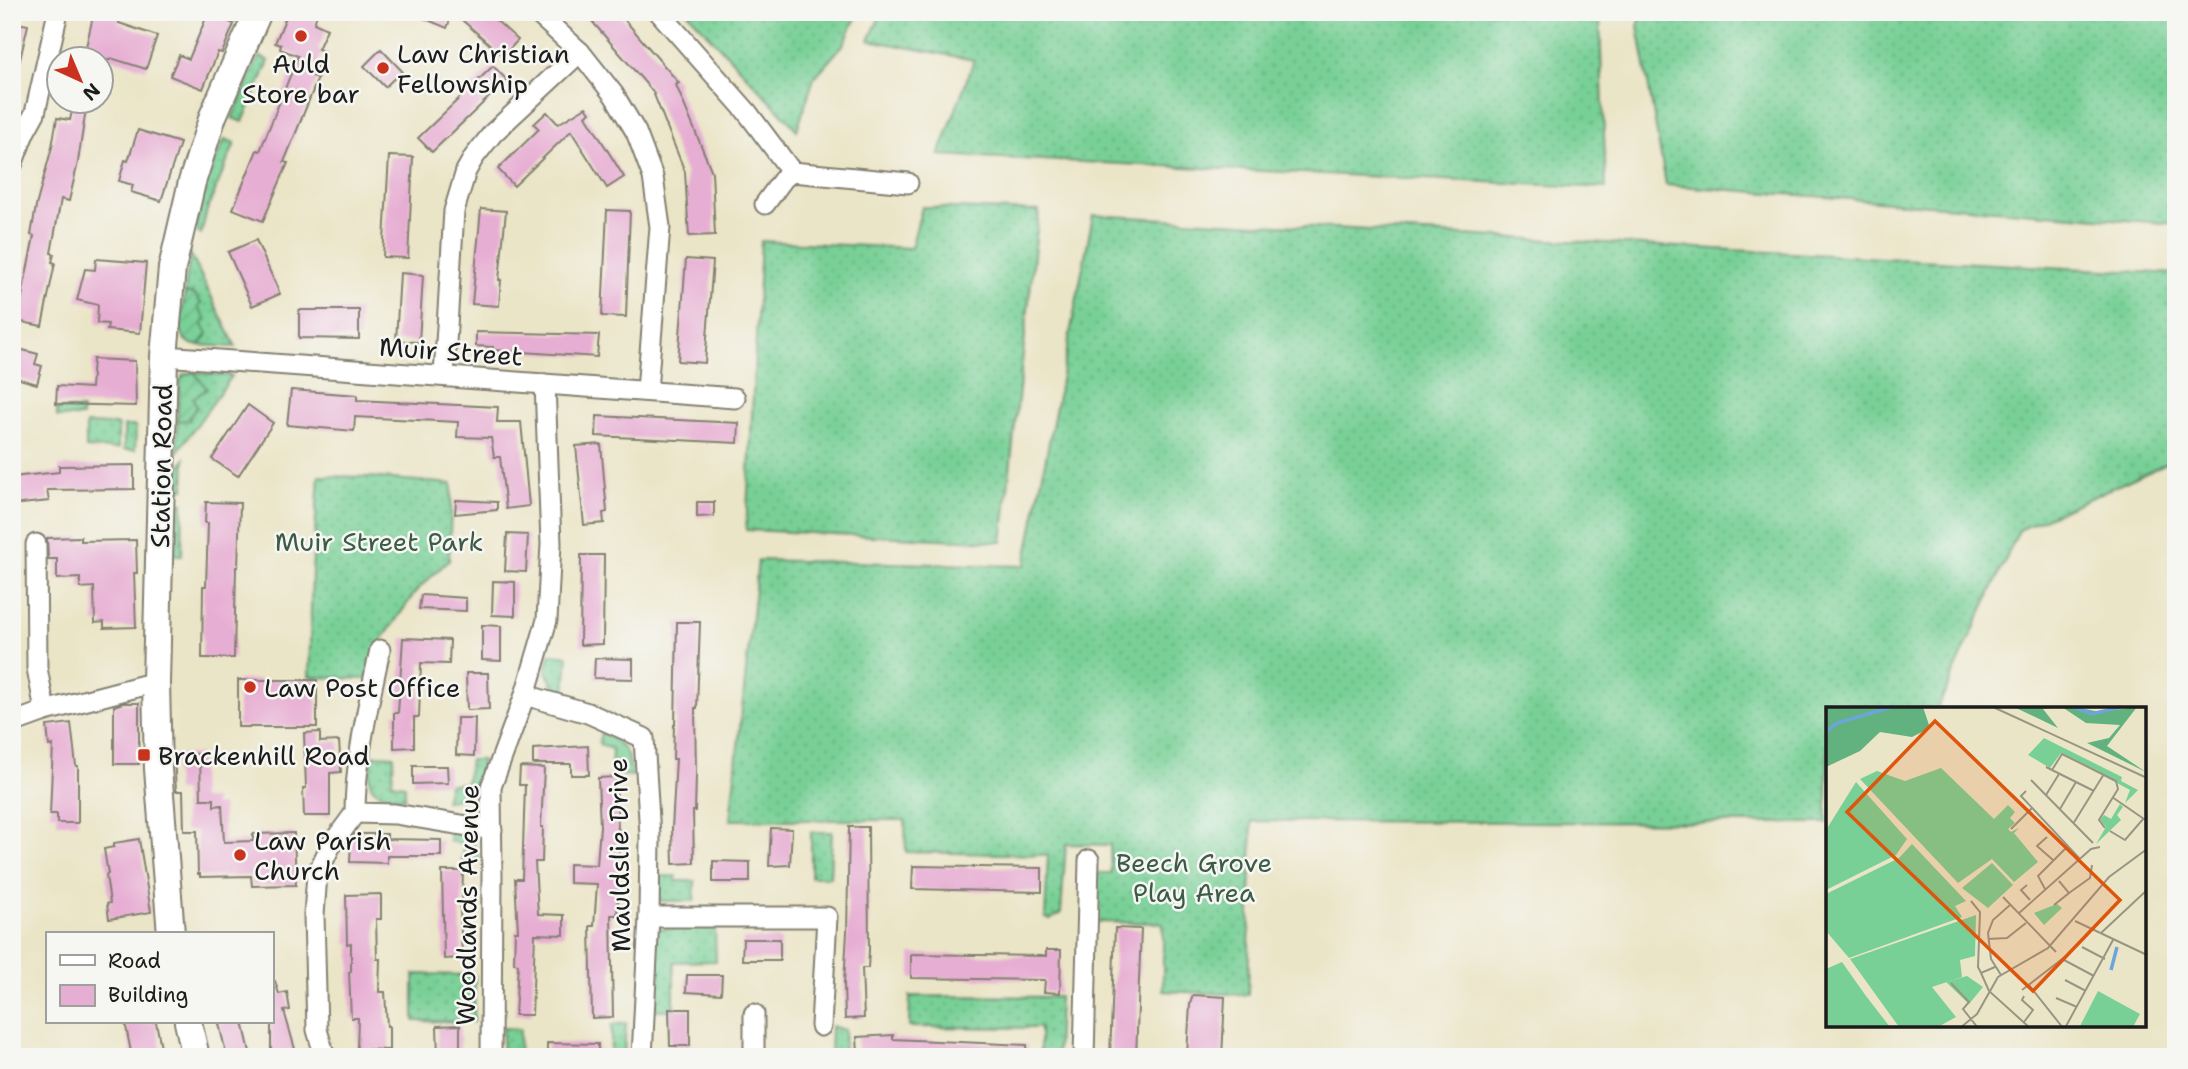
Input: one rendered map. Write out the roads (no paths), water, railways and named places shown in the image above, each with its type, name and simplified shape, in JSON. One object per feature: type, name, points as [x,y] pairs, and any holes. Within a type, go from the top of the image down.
[{"type":"main road","name":"Station Road","points":[[171,932],[158,769],[156,682],[164,356],[172,268],[192,182],[214,114],[258,12]]},
{"type":"main road","points":[[188,1024],[195,1057]]},
{"type":"street","points":[[536,12],[580,52],[614,95],[645,152],[655,189],[660,227],[647,391]]},
{"type":"street","points":[[659,12],[747,112],[792,172]]},
{"type":"street","points":[[12,164],[35,113],[56,13]]},
{"type":"street","points":[[444,376],[454,211],[466,171],[493,133],[580,52]]},
{"type":"street","points":[[765,204],[784,178],[792,172],[908,183]]},
{"type":"street","name":"Muir Street","points":[[164,356],[735,398]]},
{"type":"street","name":"Woodlands Avenue","points":[[491,1057],[491,786],[525,695],[547,620],[551,544],[545,384]]},
{"type":"street","points":[[36,544],[37,668],[45,711]]},
{"type":"street","points":[[325,1057],[317,1030],[314,915],[317,874],[330,847],[355,813],[355,789],[380,650]]},
{"type":"street","points":[[12,723],[45,711],[156,682]]},
{"type":"street","name":"Mauldslie Drive","points":[[525,695],[588,713],[644,738],[650,836],[642,1057]]},
{"type":"street","points":[[355,813],[395,814],[492,830]]},
{"type":"street","points":[[1084,1057],[1089,860]]},
{"type":"street","points":[[649,917],[827,917],[821,1026]]},
{"type":"street","points":[[754,1014],[754,1057]]},
{"type":"place","name":"Auld Store bar","points":[[301,36]]},
{"type":"place","name":"Law Christian Fellowship","points":[[383,68]]},
{"type":"place","name":"Law Post Office","points":[[250,687]]},
{"type":"place","name":"Brackenhill Road","points":[[144,755]]},
{"type":"place","name":"Law Parish Church","points":[[240,855]]},
{"type":"park label","name":"Muir Street Park","points":[[379,541]]},
{"type":"park label","name":"Beech Grove Play Area","points":[[1194,877]]}]
